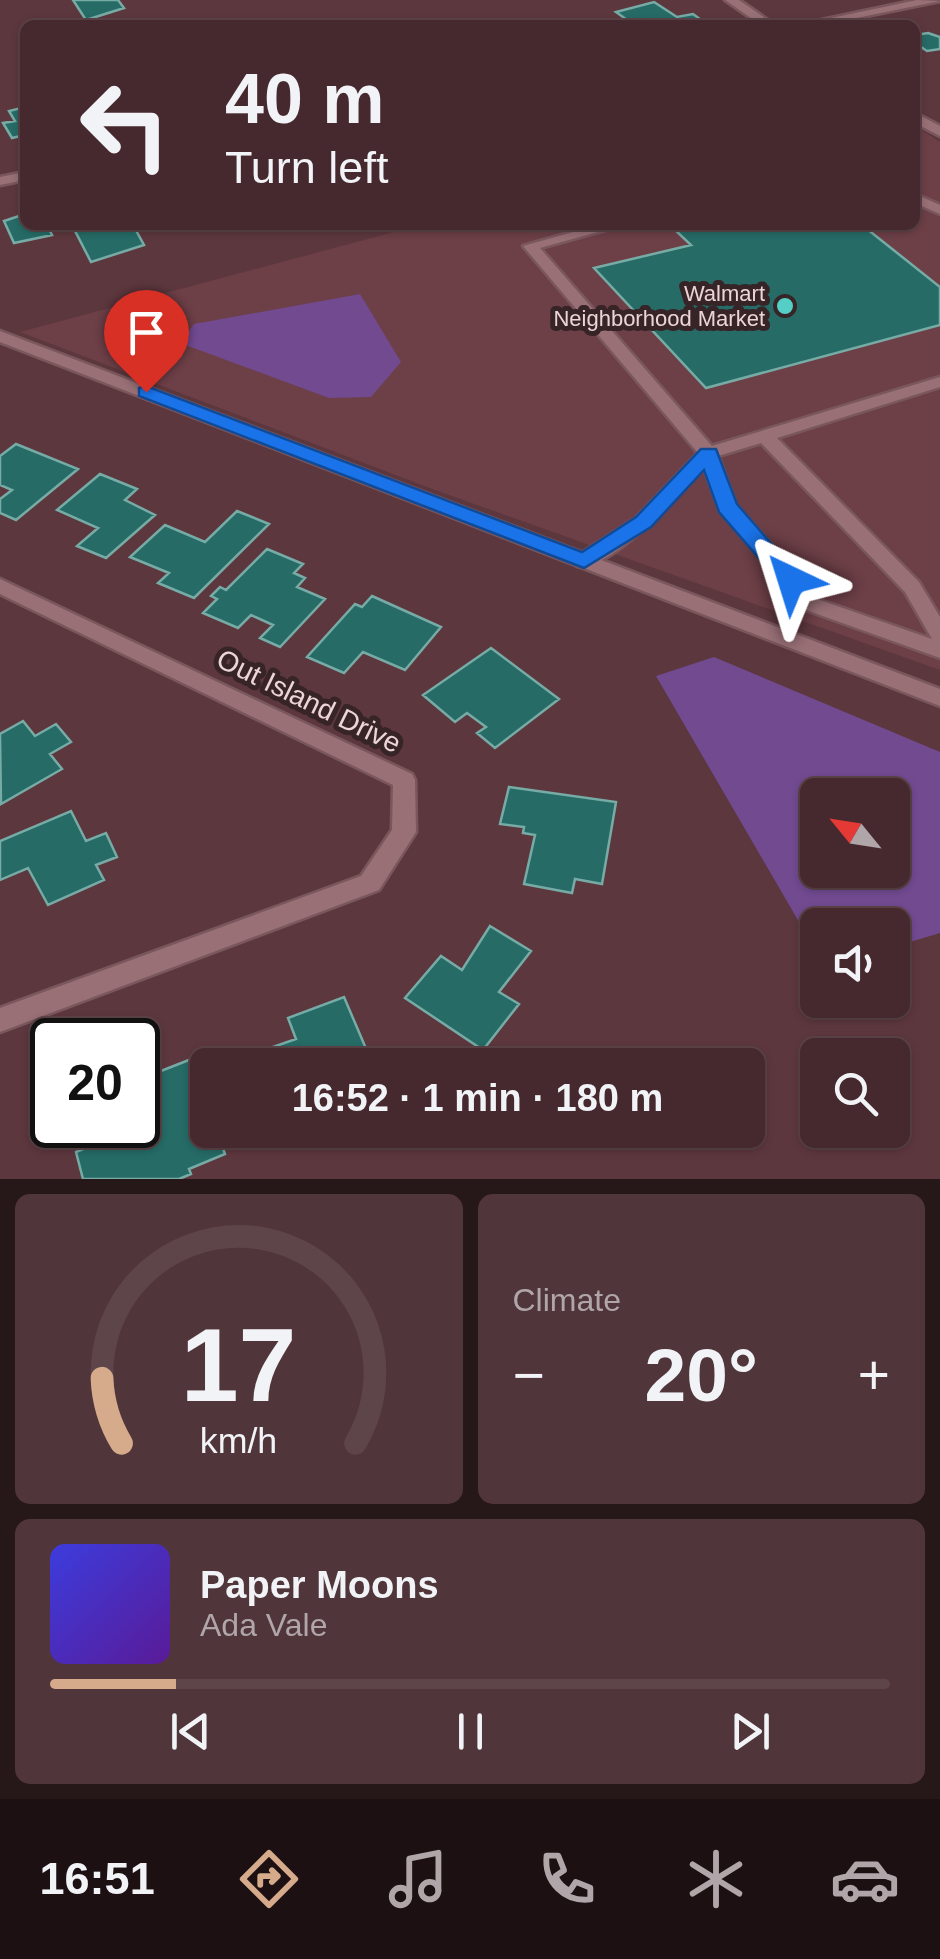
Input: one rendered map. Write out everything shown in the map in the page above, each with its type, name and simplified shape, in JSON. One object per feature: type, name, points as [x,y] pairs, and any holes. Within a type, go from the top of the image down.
[{"type":"street","points":[[731,0],[761,20]]},
{"type":"street","points":[[830,20],[935,0]]},
{"type":"street","points":[[596,230],[530,246],[708,453],[727,507],[813,605],[940,650]]},
{"type":"street","points":[[0,336],[940,698]]},
{"type":"street","points":[[584,561],[643,522],[708,453],[940,382]]},
{"type":"street","points":[[765,436],[912,587],[940,635]]},
{"type":"street","name":"Out Island Drive","points":[[0,586],[404,780],[404,832],[370,883],[0,1020]]},
{"type":"shaded area","points":[[920,129],[940,142],[940,670],[435,490],[20,332],[401,230],[920,230]]},
{"type":"shaded area","points":[[360,294],[401,362],[371,397],[329,398],[180,343],[194,324]]},
{"type":"shaded area","points":[[714,657],[940,752],[940,933],[910,942],[910,908],[800,908],[800,924],[656,676]]},
{"type":"building","points":[[73,0],[118,0],[124,8],[86,20]]},
{"type":"building","points":[[654,2],[677,17],[693,14],[701,20],[627,20],[616,12]]},
{"type":"building","points":[[920,34],[940,37],[940,49],[927,51],[920,46]]},
{"type":"building","points":[[20,108],[20,136],[12,138],[3,123],[15,121],[9,111]]},
{"type":"building","points":[[20,216],[20,230],[50,230],[52,235],[14,243],[4,221]]},
{"type":"building","points":[[75,230],[136,230],[144,245],[91,262]]},
{"type":"building","name":"Walmart Neighborhood Market","points":[[675,230],[868,230],[940,287],[940,325],[706,388],[594,268],[691,245]]},
{"type":"building","points":[[16,444],[78,469],[16,520],[0,513],[0,499],[12,490],[0,485],[0,456]]},
{"type":"building","points":[[100,474],[137,489],[125,500],[155,515],[106,558],[77,546],[98,528],[57,510]]},
{"type":"building","points":[[237,511],[269,524],[194,598],[158,583],[169,573],[130,557],[165,525],[205,542]]},
{"type":"building","points":[[267,549],[303,564],[294,573],[305,578],[297,587],[325,599],[280,647],[260,638],[273,625],[251,615],[238,628],[203,613],[217,599],[211,596],[220,587],[226,590]]},
{"type":"building","points":[[372,596],[441,627],[405,670],[363,652],[344,673],[307,657],[355,604],[362,607]]},
{"type":"building","points":[[491,648],[559,699],[495,748],[477,733],[486,727],[467,713],[455,722],[423,695]]},
{"type":"building","points":[[23,721],[35,736],[56,724],[71,742],[50,754],[62,769],[1,804],[0,734]]},
{"type":"building","points":[[509,787],[616,802],[602,884],[575,879],[572,893],[524,884],[535,835],[523,833],[524,827],[500,824]]},
{"type":"building","points":[[71,811],[86,841],[106,833],[117,857],[96,865],[104,880],[48,905],[28,868],[0,880],[0,841]]},
{"type":"building","points":[[490,926],[531,951],[499,992],[519,1004],[485,1048],[405,998],[441,956],[462,970]]},
{"type":"building","points":[[344,997],[366,1048],[270,1048],[296,1039],[288,1018]]},
{"type":"building","points":[[190,1060],[190,1148],[223,1148],[225,1154],[189,1169],[191,1174],[179,1179],[83,1179],[76,1152],[86,1148],[160,1148],[160,1071]]},
{"type":"place","name":"Walmart Neighborhood Market","points":[[785,306]]},
{"type":"route","points":[[146,392],[584,561],[643,522],[708,453],[727,507],[791,580]]}]
